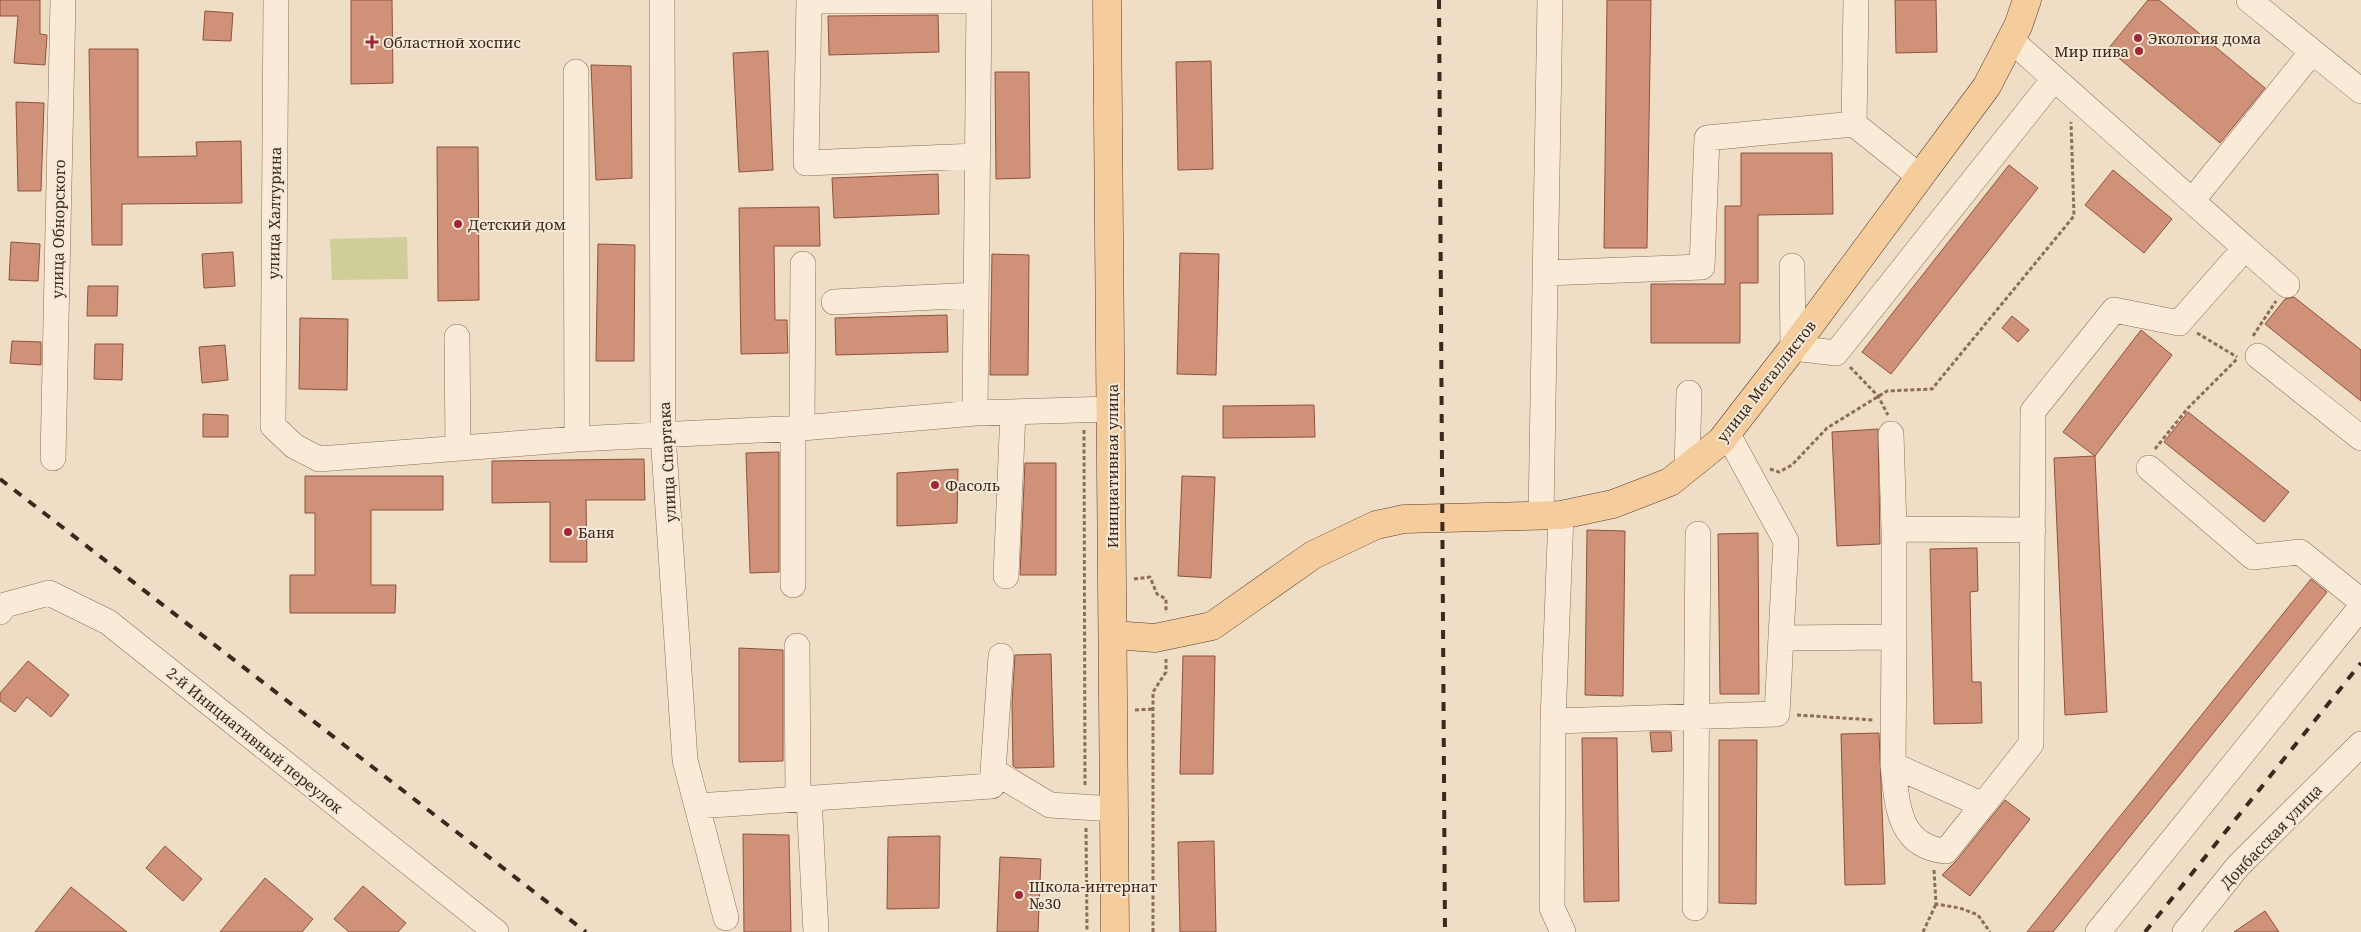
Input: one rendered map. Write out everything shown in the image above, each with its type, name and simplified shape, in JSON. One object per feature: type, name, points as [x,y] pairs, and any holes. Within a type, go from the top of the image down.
[{"type":"main road","name":"Инициативная улица","points":[[1107,0],[1115,932]]},
{"type":"main road","name":"улица Металлистов","points":[[1113,635],[1155,638],[1212,626],[1313,555],[1376,525],[1404,520],[1551,515],[1621,501],[1670,482],[1722,441],[1794,348],[1987,86],[2011,40],[2027,0]]},
{"type":"street","name":"улица Обнорского","points":[[53,458],[63,0]]},
{"type":"street","name":"улица Халтурина","points":[[276,0],[272,426],[294,446],[319,459],[458,448]]},
{"type":"street","name":"улица Спартака","points":[[662,0],[664,436],[685,760],[726,918]]},
{"type":"street","points":[[975,413],[979,0],[809,0],[806,162],[977,156]]},
{"type":"street","points":[[1550,0],[1545,273],[1551,515],[1552,908],[1563,932]]},
{"type":"street","points":[[1854,124],[1856,0]]},
{"type":"street","points":[[2249,0],[2361,91]]},
{"type":"street","points":[[2011,40],[2287,286]]},
{"type":"street","points":[[2192,201],[2312,52]]},
{"type":"street","points":[[576,72],[576,439]]},
{"type":"street","points":[[1792,266],[1794,348],[1836,352],[2062,85]]},
{"type":"street","points":[[1545,273],[1702,267],[1707,138],[1854,124],[1919,176]]},
{"type":"street","points":[[1891,434],[1894,529],[1894,766],[1897,808],[1907,832],[1933,850],[1946,852],[2031,744],[2033,411],[2114,310],[2179,323],[2245,248]]},
{"type":"street","points":[[793,585],[803,264]]},
{"type":"street","points":[[834,302],[976,295]]},
{"type":"street","points":[[456,337],[458,448],[576,439],[798,428],[975,413],[1112,409]]},
{"type":"street","points":[[2248,354],[2361,438]]},
{"type":"street","points":[[1687,469],[1689,392]]},
{"type":"street","points":[[1006,576],[1013,412]]},
{"type":"street","points":[[1553,721],[1777,714],[1786,541],[1727,433]]},
{"type":"street","points":[[2149,468],[2253,557],[2300,552],[2361,601]]},
{"type":"street","points":[[1894,529],[2032,530]]},
{"type":"street","points":[[1695,908],[1698,534]]},
{"type":"street","name":"2-й Инициативный переулок","points":[[0,612],[5,605],[49,592],[108,622],[496,932]]},
{"type":"street","points":[[2098,932],[2361,607]]},
{"type":"street","points":[[1781,638],[1894,637]]},
{"type":"street","points":[[797,646],[803,799],[816,932]]},
{"type":"street","points":[[697,806],[992,786],[1000,656]]},
{"type":"street","name":"Донбасская улица","points":[[2185,932],[2238,866],[2361,744]]},
{"type":"street","points":[[1894,766],[1983,805]]},
{"type":"street","points":[[994,771],[1050,806],[1114,809]]},
{"type":"path","points":[[1741,459],[1779,472],[1792,465],[1826,428],[1887,391],[1932,389],[2074,216],[2062,85]]},
{"type":"path","points":[[2149,468],[2149,456],[2188,408],[2248,354],[2287,286]]},
{"type":"path","points":[[2179,323],[2248,354]]},
{"type":"path","points":[[1836,352],[1878,396],[1888,414],[1891,434]]},
{"type":"path","points":[[1084,410],[1083,586],[1087,932]]},
{"type":"path","points":[[1083,586],[1150,577],[1158,594],[1166,599],[1166,672],[1152,692],[1153,932]]},
{"type":"path","points":[[1777,714],[1894,721]]},
{"type":"path","points":[[1923,932],[1936,904],[1933,850]]},
{"type":"path","points":[[1936,904],[1960,908],[1978,915],[1990,932]]},
{"type":"shaded area","points":[[407,237],[408,279],[332,280],[330,239]]},
{"type":"building","points":[[0,0],[40,0],[40,34],[47,35],[45,65],[14,63],[18,16],[0,16]]},
{"type":"building","name":"Областной хоспис","points":[[351,0],[392,0],[393,83],[351,84]]},
{"type":"building","points":[[1607,0],[1651,0],[1647,248],[1604,248]]},
{"type":"building","points":[[1895,0],[1936,0],[1937,52],[1896,53]]},
{"type":"building","points":[[2148,0],[2159,0],[2265,88],[2220,143],[2108,49]]},
{"type":"building","points":[[205,11],[233,13],[231,41],[203,40]]},
{"type":"building","points":[[938,15],[939,52],[829,55],[828,16]]},
{"type":"building","points":[[89,49],[138,49],[138,157],[197,156],[196,142],[241,141],[242,203],[122,204],[122,245],[92,245]]},
{"type":"building","points":[[768,51],[773,170],[739,172],[733,53]]},
{"type":"building","points":[[1211,61],[1213,169],[1178,170],[1176,62]]},
{"type":"building","points":[[591,65],[631,66],[632,178],[596,180]]},
{"type":"building","points":[[995,72],[1029,72],[1030,178],[996,179]]},
{"type":"building","points":[[16,102],[44,103],[41,191],[18,191]]},
{"type":"building","name":"Детский дом","points":[[437,147],[478,147],[479,300],[438,301]]},
{"type":"building","points":[[1741,153],[1832,153],[1833,214],[1758,215],[1758,283],[1740,283],[1740,343],[1651,343],[1651,284],[1725,284],[1725,206],[1741,206]]},
{"type":"building","points":[[2009,165],[2038,188],[1891,374],[1862,352]]},
{"type":"building","points":[[2113,170],[2172,219],[2144,253],[2085,205]]},
{"type":"building","points":[[938,174],[939,214],[834,218],[832,178]]},
{"type":"building","points":[[819,207],[820,246],[774,246],[775,320],[787,320],[788,353],[741,354],[739,208]]},
{"type":"building","points":[[11,242],[40,244],[38,281],[9,280]]},
{"type":"building","points":[[598,244],[635,245],[634,361],[596,361]]},
{"type":"building","points":[[233,252],[235,286],[204,288],[202,254]]},
{"type":"building","points":[[1180,253],[1219,254],[1216,375],[1177,374]]},
{"type":"building","points":[[992,254],[1029,255],[1028,375],[990,375]]},
{"type":"building","points":[[88,286],[118,286],[117,316],[87,316]]},
{"type":"building","points":[[2294,297],[2361,350],[2361,401],[2265,324],[2285,299]]},
{"type":"building","points":[[947,315],[948,352],[836,355],[835,318]]},
{"type":"building","points":[[2012,316],[2029,330],[2018,342],[2002,328]]},
{"type":"building","points":[[300,318],[348,319],[347,390],[299,389]]},
{"type":"building","points":[[2141,330],[2172,355],[2095,456],[2063,432]]},
{"type":"building","points":[[12,341],[41,342],[41,365],[10,363]]},
{"type":"building","points":[[95,344],[123,344],[122,380],[94,379]]},
{"type":"building","points":[[225,345],[228,380],[202,383],[199,347]]},
{"type":"building","points":[[1314,405],[1315,437],[1223,438],[1223,406]]},
{"type":"building","points":[[2188,412],[2289,492],[2264,522],[2164,442]]},
{"type":"building","points":[[203,414],[228,415],[228,437],[203,437]]},
{"type":"building","points":[[1878,429],[1880,544],[1837,546],[1832,432]]},
{"type":"building","points":[[779,452],[779,572],[750,573],[746,453]]},
{"type":"building","points":[[2095,456],[2107,712],[2065,715],[2054,458]]},
{"type":"building","name":"Баня","points":[[644,459],[645,500],[586,500],[587,562],[550,562],[550,502],[492,503],[492,461]]},
{"type":"building","points":[[1025,463],[1056,463],[1056,575],[1020,575]]},
{"type":"building","points":[[958,469],[957,523],[897,526],[897,473]]},
{"type":"building","points":[[305,476],[443,476],[443,510],[371,510],[371,585],[396,585],[395,613],[290,613],[290,575],[315,575],[315,513],[305,513]]},
{"type":"building","points":[[1182,476],[1215,477],[1211,578],[1178,576]]},
{"type":"building","points":[[1587,530],[1625,531],[1623,696],[1585,695]]},
{"type":"building","points":[[1758,533],[1759,694],[1720,694],[1718,534]]},
{"type":"building","points":[[1977,548],[1978,591],[1970,592],[1972,682],[1981,682],[1982,723],[1934,724],[1930,549]]},
{"type":"building","points":[[2311,579],[2327,592],[2053,932],[2027,932]]},
{"type":"building","points":[[739,648],[783,650],[783,761],[739,762]]},
{"type":"building","points":[[1051,654],[1054,767],[1016,768],[1013,766],[1012,703],[1015,655]]},
{"type":"building","points":[[1183,656],[1215,656],[1213,774],[1180,774]]},
{"type":"building","points":[[28,661],[69,695],[51,717],[27,697],[15,712],[0,701],[0,693]]},
{"type":"building","points":[[1650,732],[1671,732],[1672,751],[1652,752]]},
{"type":"building","points":[[1879,733],[1885,884],[1845,885],[1841,734]]},
{"type":"building","points":[[1582,738],[1617,738],[1619,901],[1584,902]]},
{"type":"building","points":[[1719,740],[1757,740],[1756,904],[1719,903]]},
{"type":"building","points":[[2005,800],[2030,819],[1970,896],[1942,875],[1957,860]]},
{"type":"building","points":[[743,834],[789,835],[791,932],[744,932]]},
{"type":"building","points":[[940,836],[939,908],[887,909],[888,837]]},
{"type":"building","points":[[1214,841],[1216,932],[1180,932],[1178,842]]},
{"type":"building","points":[[165,846],[202,879],[183,901],[146,868]]},
{"type":"building","name":"Школа-интернат №30","points":[[1000,857],[1041,859],[1038,932],[997,932]]},
{"type":"building","points":[[265,878],[313,919],[302,932],[220,932]]},
{"type":"building","points":[[363,886],[406,923],[398,932],[349,932],[334,919]]},
{"type":"building","points":[[71,887],[127,932],[35,932]]},
{"type":"building","points":[[2265,911],[2279,932],[2234,932]]},
{"type":"railway","points":[[1439,0],[1445,932]]},
{"type":"railway","points":[[0,479],[586,932]]},
{"type":"railway","points":[[2145,932],[2361,663]]},
{"type":"place","name":"Экология дома","points":[[2138,38]]},
{"type":"place","name":"Областной хоспис","points":[[372,42]]},
{"type":"place","name":"Мир пива","points":[[2139,51]]},
{"type":"place","name":"Детский дом","points":[[458,224]]},
{"type":"place","name":"Фасоль","points":[[935,485]]},
{"type":"place","name":"Баня","points":[[568,532]]},
{"type":"place","name":"Школа-интернат №30","points":[[1019,895]]}]
